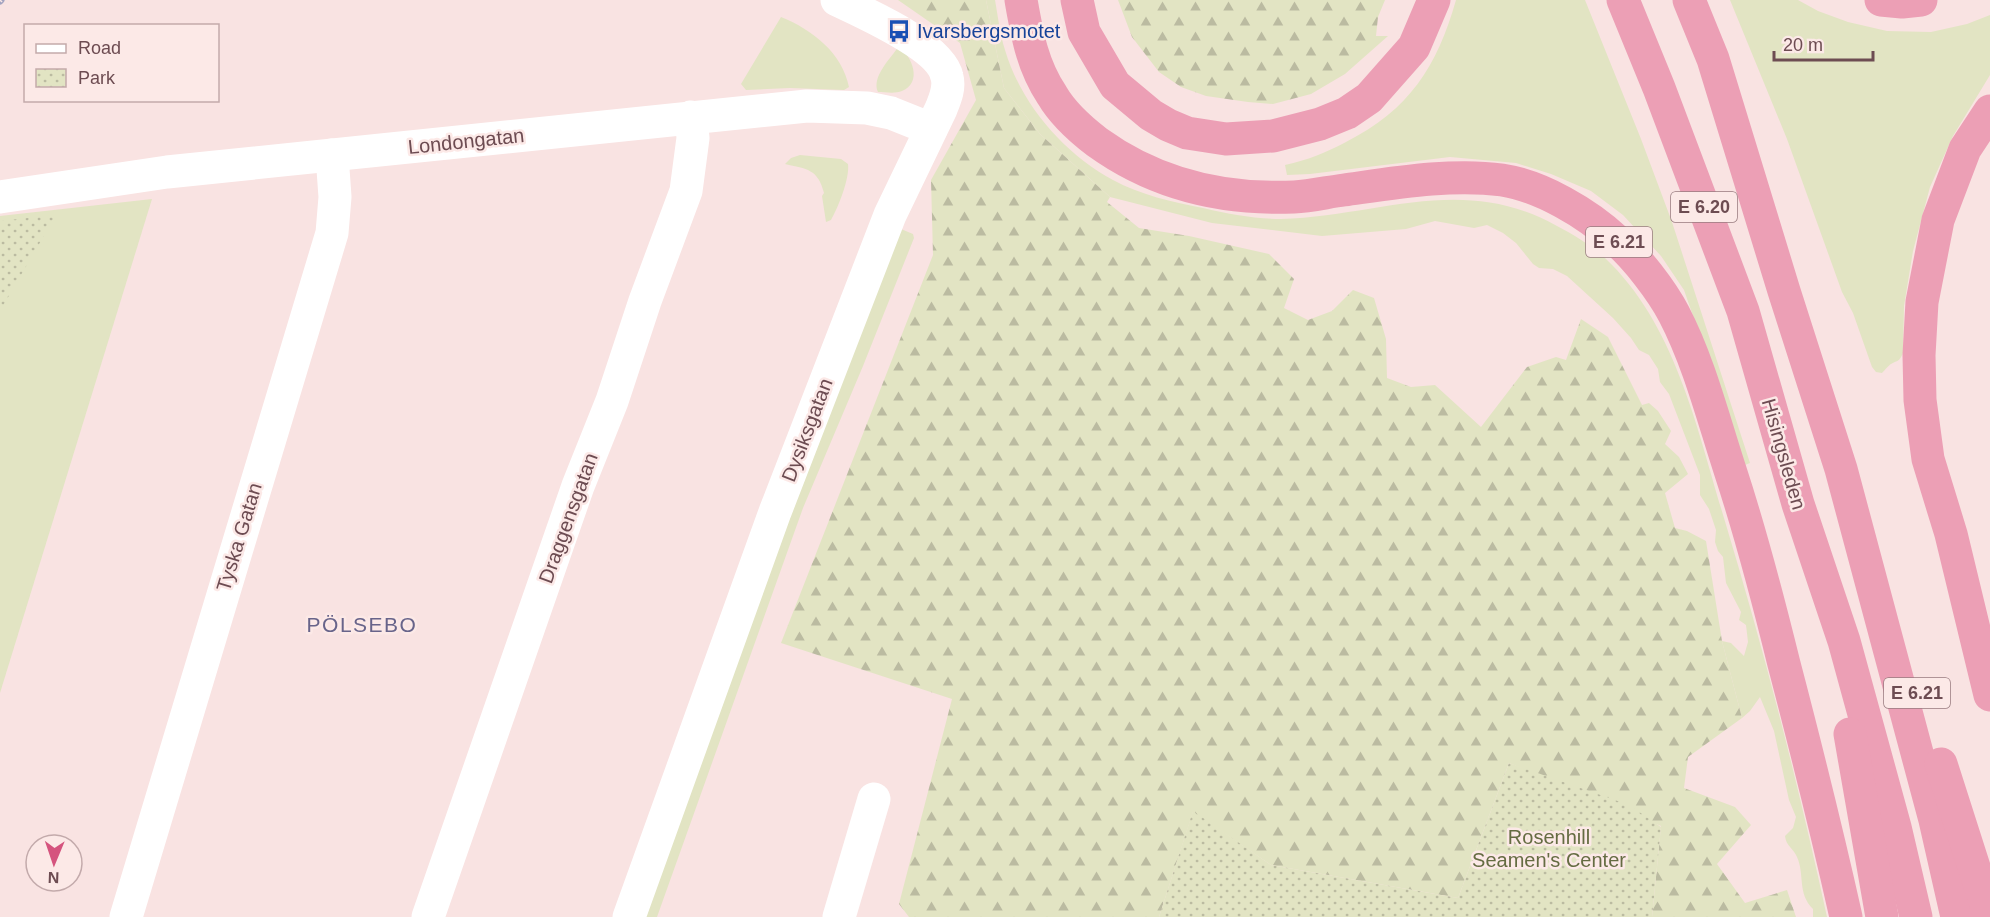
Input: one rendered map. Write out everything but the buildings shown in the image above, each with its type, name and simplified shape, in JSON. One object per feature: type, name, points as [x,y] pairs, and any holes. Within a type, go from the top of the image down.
[{"type":"highway","name":"E 6.21","points":[[1021,0],[1030,51],[1052,96],[1078,128],[1131,165],[1156,177],[1225,193],[1274,197],[1296,197],[1462,177],[1505,180],[1547,194],[1585,216],[1617,240],[1653,282],[1672,309],[1686,337],[1707,399],[1751,534],[1822,808],[1846,917]]},
{"type":"highway","points":[[1081,7],[1084,32],[1115,85],[1130,99],[1151,115],[1187,133],[1226,139],[1273,136],[1320,124],[1347,113],[1369,98],[1414,47],[1434,0]]},
{"type":"highway","name":"Hisingsleden","points":[[1623,0],[1659,88],[1743,311],[1798,504],[1844,641],[1895,827],[1916,917]]},
{"type":"highway","name":"E 6.21","points":[[1689,0],[1713,59],[1841,470],[1961,822],[1990,917]]},
{"type":"highway","points":[[1881,0],[1902,2],[1921,0]]},
{"type":"highway","points":[[1990,111],[1965,149],[1938,220],[1922,302],[1919,355],[1920,400],[1928,459],[1951,534],[1990,694]]},
{"type":"highway","points":[[1841,470],[1935,820],[1957,917]]},
{"type":"highway","points":[[1798,504],[1849,727],[1882,917]]},
{"type":"street","name":"Dysiksgatan","points":[[629,917],[775,512],[890,215],[947,92],[947,77],[941,64],[920,45],[837,0]]},
{"type":"street","name":"Londongatan","points":[[0,197],[167,172],[807,106],[847,107],[891,113],[931,129]]},
{"type":"street","name":"Draggensgatan","points":[[428,917],[574,497],[615,391],[686,191],[693,138],[691,117]]},
{"type":"street","name":"Tyska Gatan","points":[[126,917],[332,233],[335,197],[332,155]]},
{"type":"street","points":[[839,917],[874,799]]},
{"type":"green space","points":[[898,0],[986,0],[1004,88],[1040,134],[1110,197],[1107,202],[1139,228],[1189,236],[1269,254],[1294,279],[1284,308],[1308,320],[1332,311],[1353,290],[1374,298],[1386,339],[1387,378],[1411,387],[1435,385],[1481,427],[1527,367],[1556,357],[1566,360],[1581,319],[1608,337],[1642,405],[1649,403],[1658,411],[1671,431],[1665,444],[1679,457],[1688,474],[1665,493],[1675,528],[1687,531],[1706,541],[1722,641],[1742,718],[1688,757],[1684,788],[1735,807],[1751,825],[1717,864],[1745,903],[1787,890],[1796,917],[1652,917],[1661,826],[1509,763],[1458,898],[1271,865],[1193,812],[1159,917],[909,917],[899,904],[952,699],[781,643],[933,255],[931,180],[976,100],[960,43]]},
{"type":"green space","points":[[986,0],[995,0],[1002,38],[1012,70],[1033,108],[1047,126],[1062,142],[1095,169],[1134,190],[1222,212],[1271,219],[1317,216],[1421,202],[1454,200],[1488,202],[1522,210],[1557,226],[1582,240],[1605,258],[1650,314],[1667,346],[1693,414],[1767,667],[1827,917],[1813,917],[1813,909],[1803,890],[1797,857],[1788,845],[1785,836],[1793,828],[1796,817],[1789,800],[1774,731],[1760,697],[1742,718],[1722,641],[1731,643],[1744,656],[1748,642],[1746,625],[1739,620],[1741,612],[1726,583],[1723,557],[1715,542],[1716,530],[1709,509],[1700,495],[1700,475],[1669,394],[1660,382],[1658,369],[1649,355],[1639,350],[1613,318],[1567,276],[1553,269],[1539,268],[1516,243],[1487,225],[1474,228],[1435,221],[1406,229],[1322,236],[1212,223],[1110,197],[1040,134],[1004,88]]},
{"type":"green space","points":[[1118,0],[1385,0],[1378,17],[1376,36],[1388,36],[1345,74],[1311,94],[1273,104],[1248,102],[1206,96],[1181,87],[1159,72],[1132,37]]},
{"type":"green space","points":[[1456,0],[1585,0],[1672,222],[1750,463],[1745,465],[1684,290],[1661,256],[1623,215],[1591,191],[1551,174],[1516,163],[1450,157],[1287,175],[1285,165],[1316,156],[1346,142],[1387,116],[1403,101],[1418,84],[1440,46]]},
{"type":"green space","points":[[1730,0],[1798,0],[1818,11],[1848,22],[1887,31],[1931,32],[1967,24],[1990,15],[1990,75],[1953,136],[1930,187],[1913,251],[1904,306],[1903,353],[1882,373],[1876,372],[1872,367],[1853,313],[1842,292],[1787,139]]},
{"type":"green space","points":[[781,17],[815,36],[833,53],[849,87],[844,90],[790,88],[746,90],[741,84]]},
{"type":"green space","points":[[899,46],[911,63],[914,76],[912,82],[899,92],[878,92],[879,74]]},
{"type":"green space","points":[[800,155],[841,159],[848,164],[845,185],[831,220],[826,222],[822,196],[824,193],[815,175],[805,169],[785,164],[791,158]]},
{"type":"green space","points":[[152,199],[0,693],[0,216]]},
{"type":"green space","points":[[56,215],[0,311],[0,221]]},
{"type":"green space","points":[[901,229],[913,234],[914,238],[803,508],[657,917],[644,917],[785,530]]},
{"type":"green space","name":"Rosenhill Seamen's Center","points":[[1509,763],[1629,805],[1661,827],[1652,917],[1159,917],[1193,811],[1271,865],[1458,898]]},
{"type":"place","name":"Ivarsbergsmotet","points":[[899,31]]},
{"type":"district","name":"PÖLSEBO","points":[[362,625]]}]
